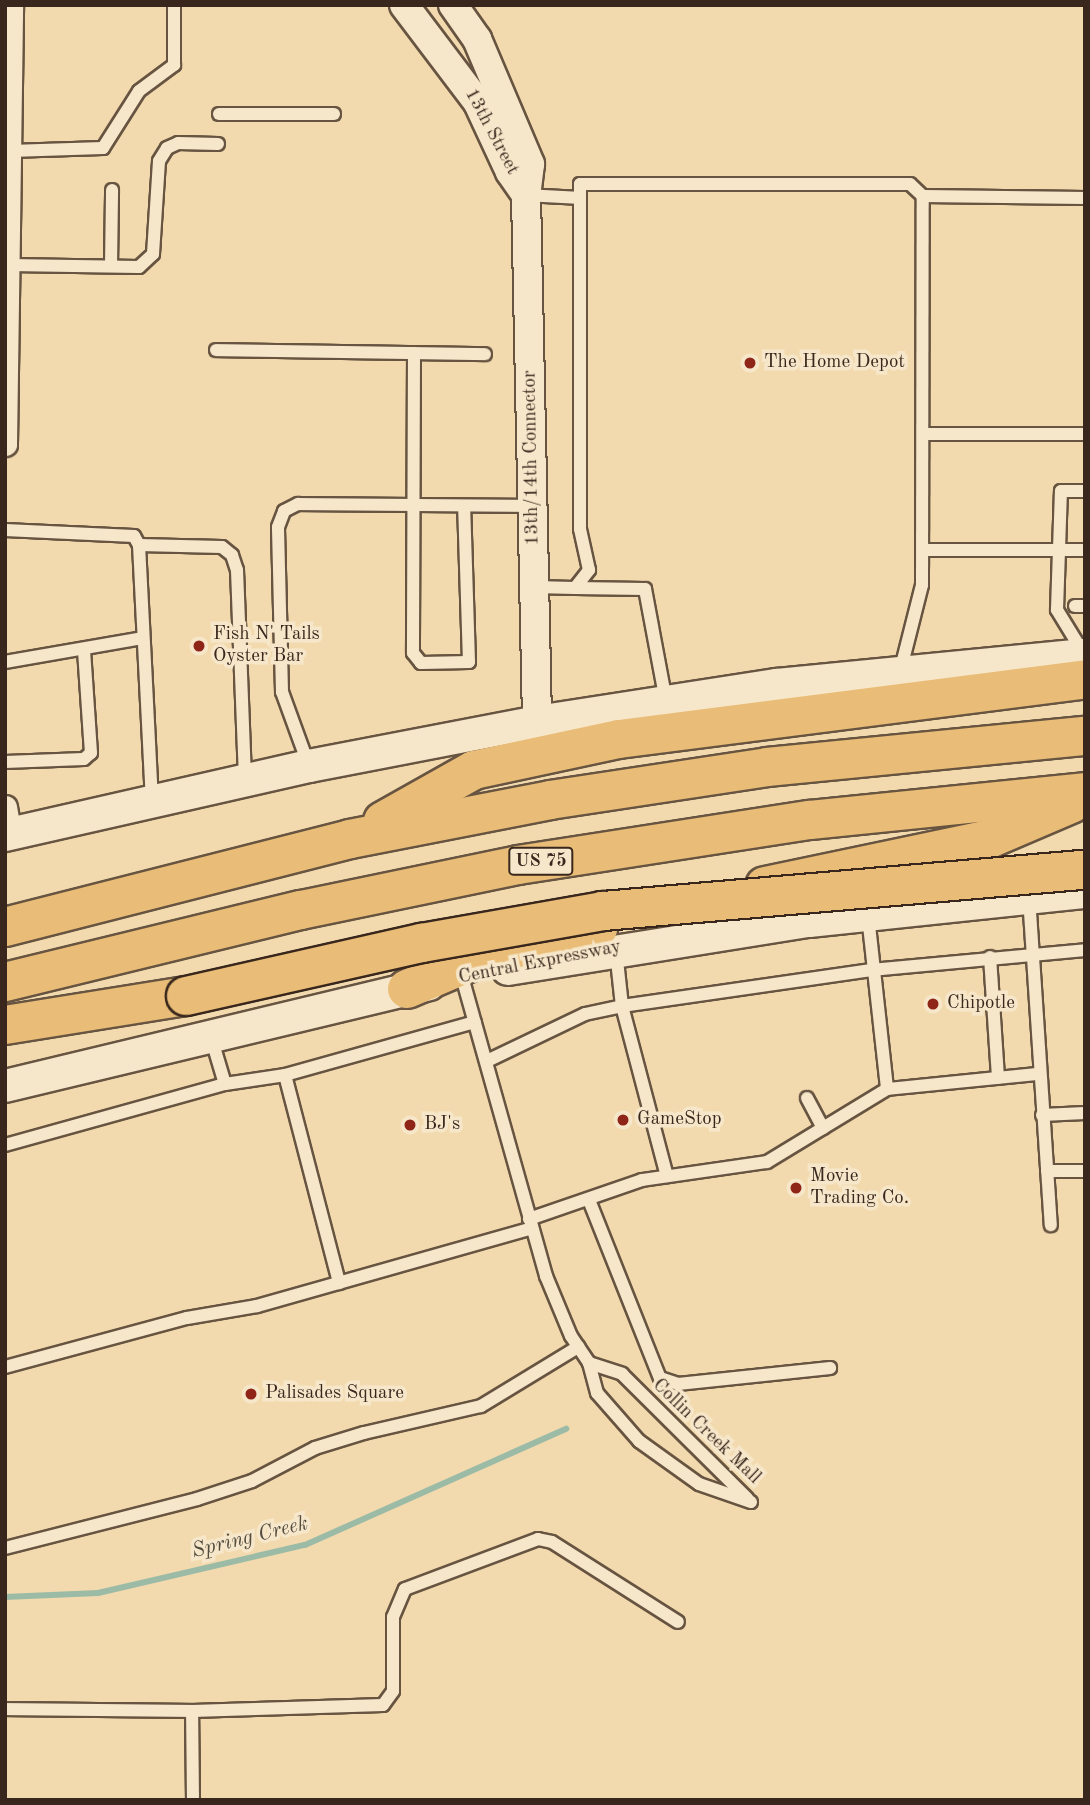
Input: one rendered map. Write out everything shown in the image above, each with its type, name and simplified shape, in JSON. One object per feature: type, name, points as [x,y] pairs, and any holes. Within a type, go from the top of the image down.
[{"type":"highway","points":[[350,838],[474,770],[619,739],[1084,663]]},
{"type":"highway","points":[[5,927],[350,838],[550,800],[767,767],[1085,736]]},
{"type":"highway","name":"US 75","points":[[5,982],[325,905],[568,856],[810,820],[1085,792]]},
{"type":"highway","points":[[407,989],[468,963],[549,940],[866,861],[989,838],[1085,799]]},
{"type":"highway","points":[[5,1025],[186,996],[422,943],[603,911],[1085,870]]},
{"type":"main road","points":[[7,825],[152,803],[309,766],[537,722],[666,702],[900,672],[1084,663]]},
{"type":"main road","name":"Central Expressway","points":[[5,1086],[210,1034],[407,989],[616,949],[868,914],[1085,892]]},
{"type":"street","points":[[5,444],[11,5]]},
{"type":"street","name":"13th Street","points":[[404,5],[478,103],[510,172],[526,195]]},
{"type":"street","name":"13th Street","points":[[453,5],[477,38],[502,91],[530,164],[526,195]]},
{"type":"street","name":"13th/14th Connector","points":[[526,195],[537,722]]},
{"type":"lane","points":[[10,151],[103,148],[139,91],[174,65],[174,5]]},
{"type":"lane","points":[[219,114],[334,114]]},
{"type":"lane","points":[[7,265],[139,267],[153,254],[159,162],[167,148],[178,143],[218,144]]},
{"type":"lane","points":[[575,588],[589,570],[580,529],[580,184],[910,184],[923,196],[1085,198]]},
{"type":"lane","points":[[111,266],[112,190]]},
{"type":"lane","points":[[526,195],[580,198]]},
{"type":"lane","points":[[900,672],[920,602],[923,550],[923,196]]},
{"type":"lane","points":[[216,350],[485,355]]},
{"type":"lane","points":[[414,353],[410,506],[413,653],[421,663],[469,662],[464,506]]},
{"type":"lane","points":[[923,434],[1085,434]]},
{"type":"lane","points":[[1084,663],[1057,610],[1062,549],[1061,491],[1085,491]]},
{"type":"lane","points":[[309,766],[282,692],[278,527],[284,512],[298,504],[533,506]]},
{"type":"lane","points":[[5,530],[122,533],[134,536],[139,545],[152,803]]},
{"type":"lane","points":[[139,545],[222,547],[232,555],[239,606],[245,781]]},
{"type":"lane","points":[[923,550],[1085,550]]},
{"type":"lane","points":[[534,587],[645,589],[666,702]]},
{"type":"lane","points":[[5,662],[142,638]]},
{"type":"lane","points":[[5,762],[84,759],[91,753],[84,649]]},
{"type":"lane","points":[[1029,896],[1038,1074],[1051,1225]]},
{"type":"lane","points":[[868,914],[871,970],[887,1089]]},
{"type":"lane","points":[[616,949],[622,1006],[667,1176]]},
{"type":"lane","points":[[487,1061],[585,1014],[622,1006],[871,970],[1085,950]]},
{"type":"lane","points":[[990,957],[998,1078]]},
{"type":"lane","name":"Collin Creek Mall","points":[[462,977],[557,1308],[589,1363],[597,1393],[639,1441],[699,1484],[751,1502],[622,1374],[589,1363]]},
{"type":"lane","points":[[5,1145],[225,1084],[285,1075],[475,1022]]},
{"type":"lane","points":[[210,1034],[225,1084]]},
{"type":"lane","points":[[5,1367],[340,1283],[531,1224],[589,1200],[667,1176],[767,1162],[887,1089],[1038,1074]]},
{"type":"lane","points":[[285,1075],[340,1283]]},
{"type":"lane","points":[[807,1098],[823,1128]]},
{"type":"lane","points":[[1042,1115],[1085,1113]]},
{"type":"lane","points":[[1046,1171],[1085,1171]]},
{"type":"lane","points":[[589,1200],[660,1378],[678,1384],[830,1367]]},
{"type":"lane","points":[[5,1548],[230,1488],[315,1448],[364,1433],[481,1406],[578,1347]]},
{"type":"lane","points":[[5,1710],[192,1711],[383,1705],[393,1691],[393,1617],[405,1589],[538,1539],[552,1542],[678,1622]]},
{"type":"lane","points":[[192,1711],[193,1800]]},
{"type":"waterway","name":"Spring Creek","points":[[5,1597],[98,1593],[305,1545],[566,1429]]},
{"type":"place","name":"The Home Depot","points":[[750,363]]},
{"type":"place","name":"Fish N' Tails Oyster Bar","points":[[199,646]]},
{"type":"place","name":"Chipotle","points":[[933,1004]]},
{"type":"place","name":"GameStop","points":[[623,1120]]},
{"type":"place","name":"BJ's","points":[[410,1125]]},
{"type":"place","name":"Movie Trading Co.","points":[[796,1188]]},
{"type":"place","name":"Palisades Square","points":[[251,1394]]}]
